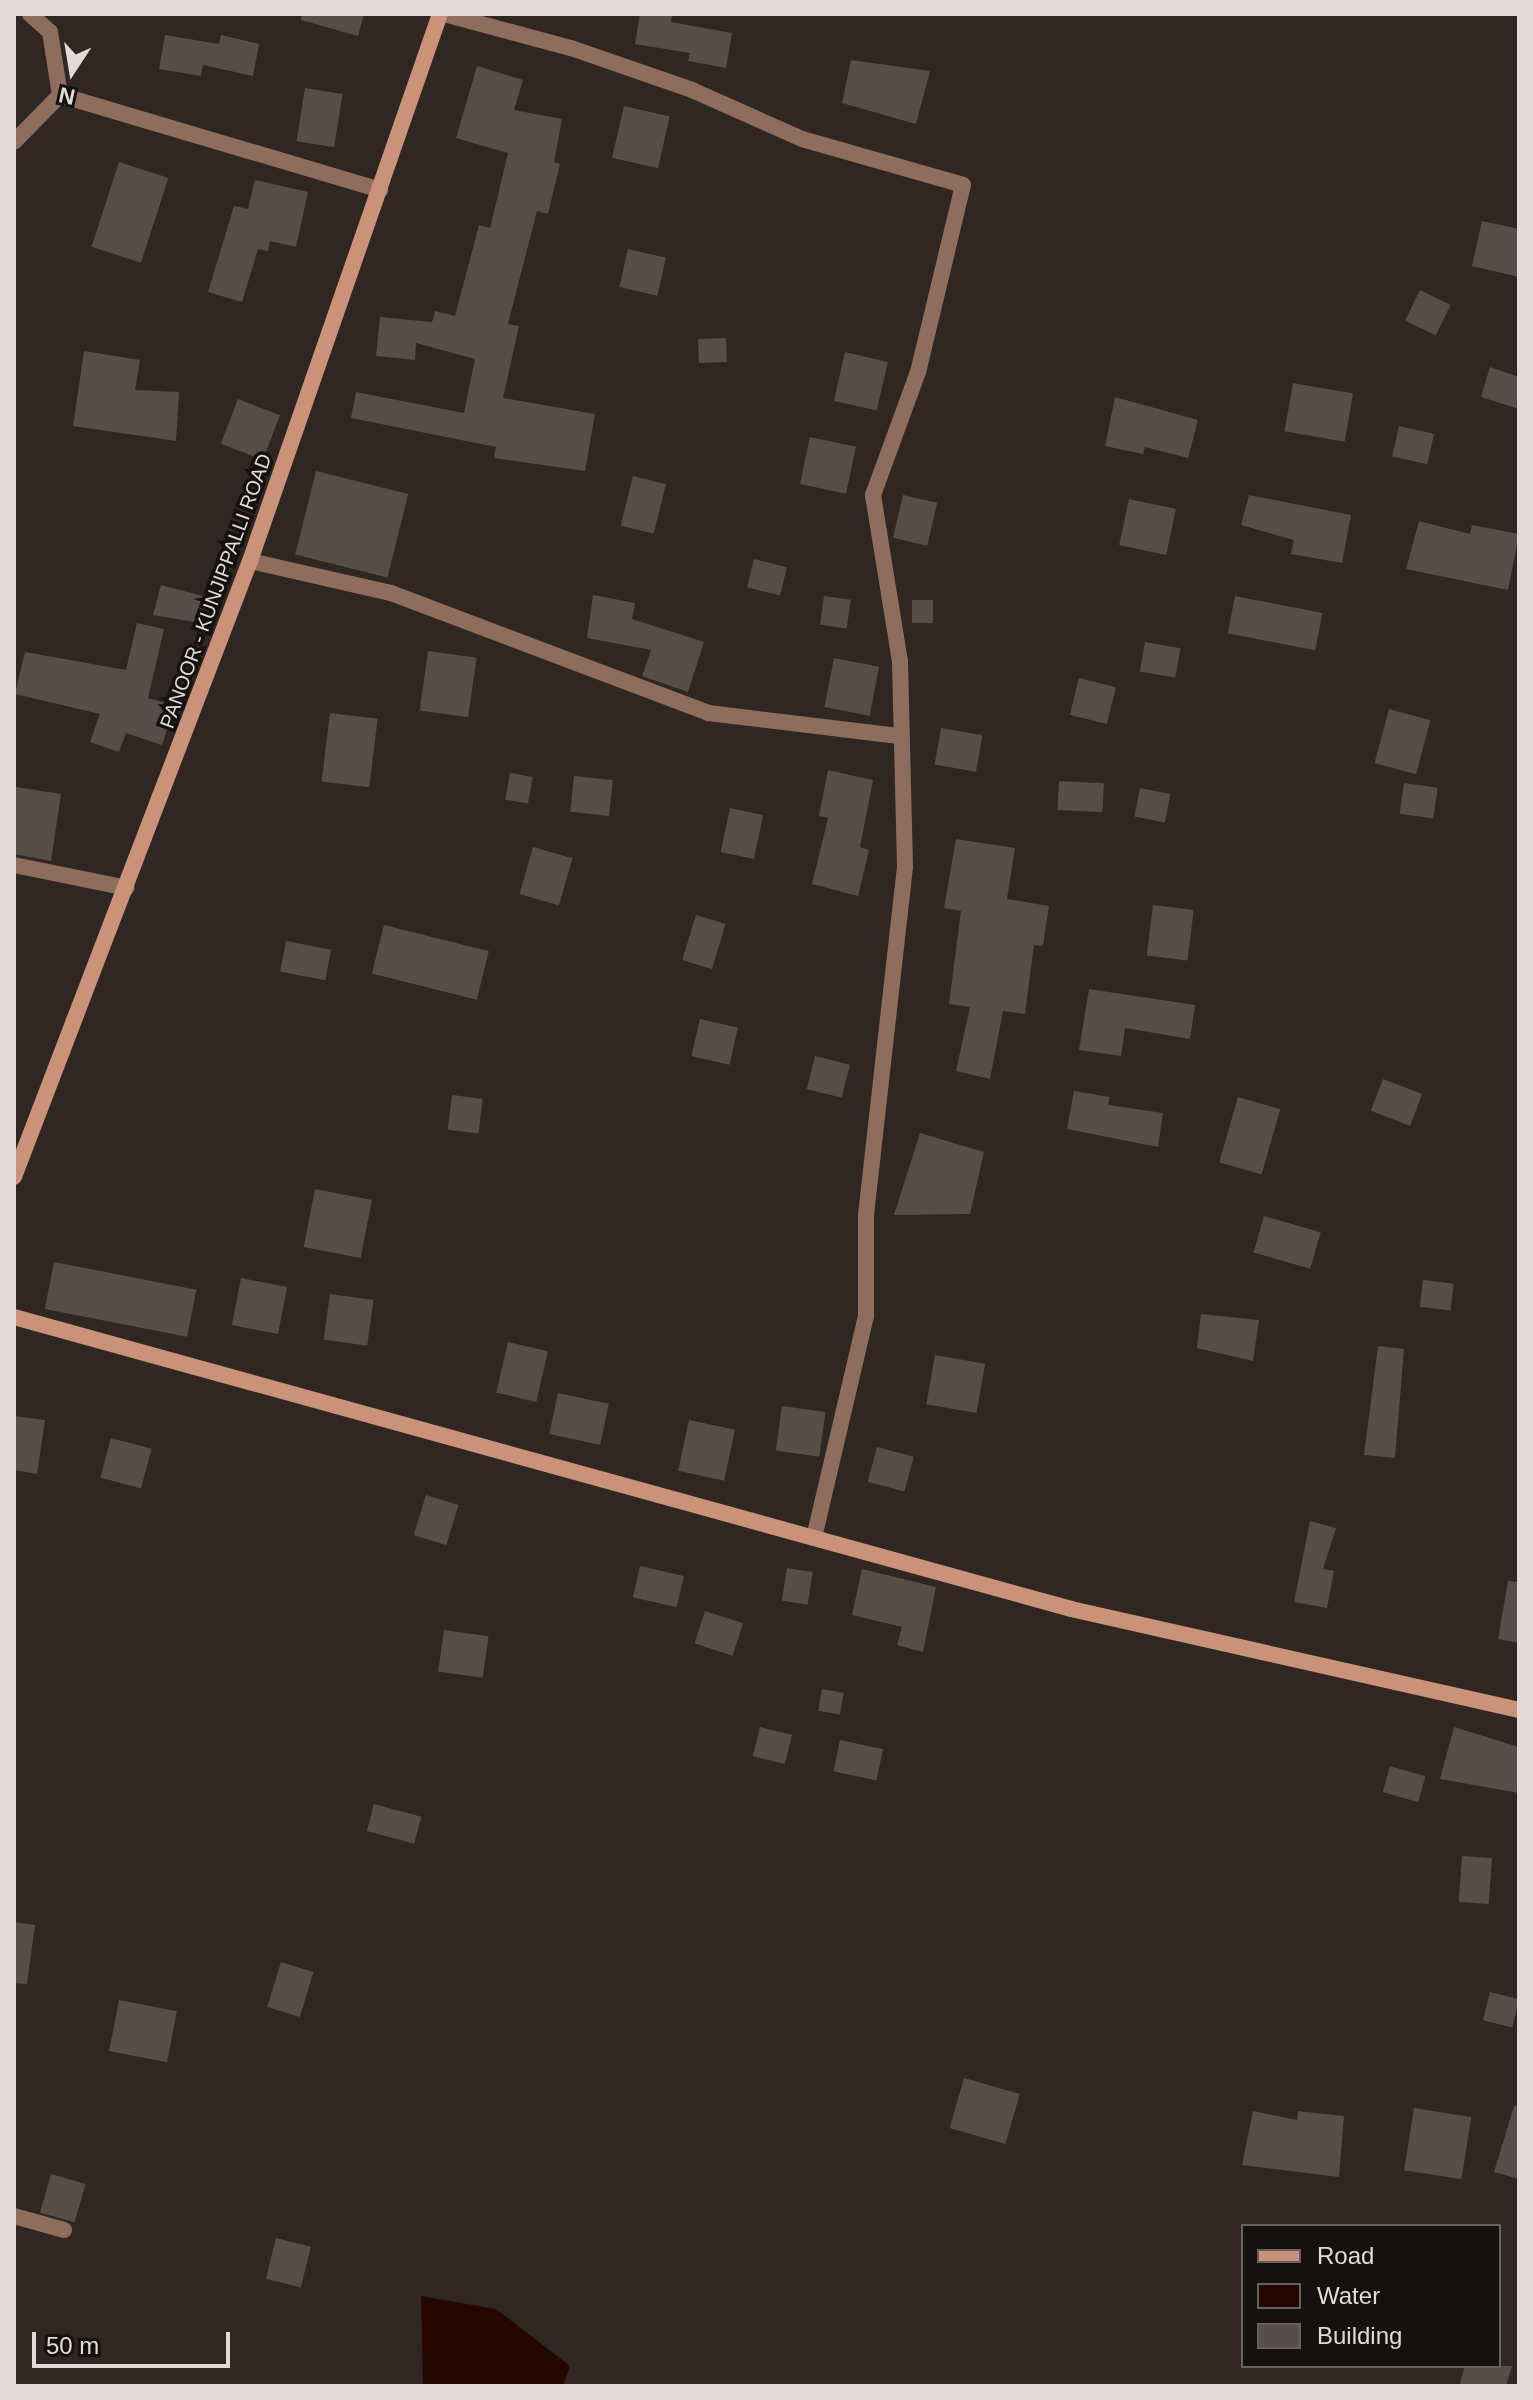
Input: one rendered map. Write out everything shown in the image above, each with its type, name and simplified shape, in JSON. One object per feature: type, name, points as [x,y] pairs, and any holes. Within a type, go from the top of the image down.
[{"type":"street","points":[[30,14],[50,32],[60,95]]},
{"type":"street","points":[[442,14],[571,48],[692,90],[802,139],[963,185],[918,372],[873,495],[900,662],[899,736],[905,867],[866,1215],[866,1316],[814,1538]]},
{"type":"street","name":"PANOOR - KUNJIPPALLI ROAD","points":[[14,1177],[250,561],[442,14]]},
{"type":"street","points":[[14,142],[60,95]]},
{"type":"street","points":[[60,95],[380,190]]},
{"type":"street","points":[[250,561],[391,593],[708,713],[899,736]]},
{"type":"street","points":[[14,865],[127,888]]},
{"type":"street","points":[[14,1317],[1071,1609],[1519,1710]]},
{"type":"street","points":[[14,2216],[64,2230]]},
{"type":"water","points":[[421,2296],[496,2309],[570,2366],[563,2386],[423,2386]]},
{"type":"building","points":[[302,14],[364,14],[358,36],[301,20]]},
{"type":"building","points":[[640,14],[672,14],[671,22],[732,33],[726,68],[688,61],[690,53],[635,44]]},
{"type":"building","points":[[165,35],[219,44],[221,35],[259,44],[253,76],[203,65],[201,76],[159,69]]},
{"type":"building","points":[[851,60],[930,71],[916,124],[842,103]]},
{"type":"building","points":[[477,66],[523,80],[514,110],[562,119],[554,162],[560,164],[548,214],[537,211],[508,324],[519,326],[503,398],[595,414],[585,471],[494,458],[496,447],[351,418],[356,392],[464,413],[475,359],[416,343],[415,360],[376,356],[380,317],[432,322],[435,311],[455,316],[479,225],[490,228],[508,153],[456,138]]},
{"type":"building","points":[[305,88],[343,94],[334,147],[297,141]]},
{"type":"building","points":[[624,106],[670,117],[658,168],[612,158]]},
{"type":"building","points":[[119,162],[168,178],[141,263],[91,247]]},
{"type":"building","points":[[255,180],[308,192],[296,247],[270,241],[268,251],[258,249],[242,302],[208,292],[234,206],[248,209]]},
{"type":"building","points":[[1482,221],[1519,229],[1519,277],[1472,266]]},
{"type":"building","points":[[628,249],[666,258],[657,296],[619,287]]},
{"type":"building","points":[[1420,290],[1451,305],[1436,335],[1405,321]]},
{"type":"building","points":[[726,338],[727,362],[699,363],[698,339]]},
{"type":"building","points":[[84,351],[140,360],[135,390],[179,392],[176,441],[73,426]]},
{"type":"building","points":[[845,352],[888,362],[877,411],[834,401]]},
{"type":"building","points":[[1490,367],[1519,377],[1519,409],[1481,397]]},
{"type":"building","points":[[1293,383],[1353,394],[1345,442],[1284,431]]},
{"type":"building","points":[[1115,397],[1198,420],[1188,458],[1145,447],[1143,454],[1105,446]]},
{"type":"building","points":[[238,399],[280,415],[263,460],[221,444]]},
{"type":"building","points":[[1399,426],[1434,434],[1427,464],[1392,456]]},
{"type":"building","points":[[810,437],[856,447],[846,494],[800,484]]},
{"type":"building","points":[[316,471],[408,494],[387,577],[295,554]]},
{"type":"building","points":[[633,476],[666,484],[654,534],[621,525]]},
{"type":"building","points":[[903,495],[937,503],[927,546],[893,538]]},
{"type":"building","points":[[1249,495],[1351,515],[1342,563],[1291,554],[1294,540],[1241,525]]},
{"type":"building","points":[[1129,499],[1176,509],[1166,555],[1119,545]]},
{"type":"building","points":[[1419,521],[1470,534],[1472,525],[1519,534],[1508,590],[1406,569]]},
{"type":"building","points":[[754,559],[787,567],[780,595],[747,587]]},
{"type":"building","points":[[161,585],[210,598],[207,624],[153,615]]},
{"type":"building","points":[[593,595],[635,603],[632,619],[704,642],[688,692],[642,676],[651,650],[587,638]]},
{"type":"building","points":[[824,596],[851,600],[847,628],[820,625]]},
{"type":"building","points":[[1235,596],[1322,613],[1315,650],[1228,633]]},
{"type":"building","points":[[912,600],[933,600],[933,623],[912,623]]},
{"type":"building","points":[[137,623],[164,629],[148,698],[175,706],[162,745],[126,733],[119,752],[90,742],[100,714],[15,694],[25,652],[126,670]]},
{"type":"building","points":[[1145,642],[1180,648],[1175,678],[1140,672]]},
{"type":"building","points":[[428,651],[477,658],[468,717],[420,710]]},
{"type":"building","points":[[834,658],[879,667],[870,716],[824,707]]},
{"type":"building","points":[[1079,678],[1116,687],[1107,724],[1070,715]]},
{"type":"building","points":[[1389,709],[1431,720],[1416,774],[1375,763]]},
{"type":"building","points":[[330,713],[378,719],[369,787],[322,781]]},
{"type":"building","points":[[941,728],[982,735],[976,772],[935,764]]},
{"type":"building","points":[[828,770],[873,780],[860,847],[869,850],[858,896],[812,884],[828,818],[819,816]]},
{"type":"building","points":[[510,773],[533,777],[528,804],[505,800]]},
{"type":"building","points":[[574,776],[613,780],[609,816],[570,812]]},
{"type":"building","points":[[1059,781],[1104,783],[1102,812],[1057,810]]},
{"type":"building","points":[[1404,783],[1438,788],[1433,818],[1400,814]]},
{"type":"building","points":[[16,787],[61,794],[51,861],[14,854]]},
{"type":"building","points":[[1140,788],[1170,794],[1165,822],[1134,816]]},
{"type":"building","points":[[730,808],[763,815],[754,859],[721,852]]},
{"type":"building","points":[[956,839],[1015,848],[1007,899],[1049,906],[1043,946],[1034,945],[1025,1014],[1003,1011],[990,1079],[956,1071],[970,1007],[949,1004],[961,911],[944,908]]},
{"type":"building","points":[[533,847],[572,858],[559,905],[519,894]]},
{"type":"building","points":[[1153,905],[1194,910],[1187,961],[1147,956]]},
{"type":"building","points":[[696,915],[726,924],[712,969],[682,960]]},
{"type":"building","points":[[384,925],[489,951],[477,1000],[372,974]]},
{"type":"building","points":[[286,941],[331,950],[325,980],[280,971]]},
{"type":"building","points":[[1089,989],[1195,1005],[1190,1039],[1125,1028],[1121,1056],[1079,1050]]},
{"type":"building","points":[[700,1019],[738,1028],[729,1065],[691,1056]]},
{"type":"building","points":[[815,1056],[850,1065],[842,1098],[807,1089]]},
{"type":"building","points":[[1383,1079],[1422,1094],[1410,1126],[1371,1111]]},
{"type":"building","points":[[1074,1091],[1110,1097],[1108,1105],[1163,1113],[1158,1147],[1067,1129]]},
{"type":"building","points":[[452,1095],[483,1099],[479,1134],[448,1130]]},
{"type":"building","points":[[1238,1097],[1280,1109],[1262,1174],[1219,1162]]},
{"type":"building","points":[[920,1133],[984,1152],[970,1214],[894,1215]]},
{"type":"building","points":[[315,1189],[372,1200],[361,1258],[304,1247]]},
{"type":"building","points":[[1264,1216],[1321,1232],[1310,1269],[1254,1253]]},
{"type":"building","points":[[54,1262],[196,1290],[187,1337],[45,1309]]},
{"type":"building","points":[[241,1278],[287,1287],[278,1334],[232,1325]]},
{"type":"building","points":[[1423,1280],[1454,1284],[1450,1311],[1420,1307]]},
{"type":"building","points":[[330,1294],[374,1300],[367,1346],[324,1340]]},
{"type":"building","points":[[1201,1314],[1259,1320],[1253,1361],[1197,1348]]},
{"type":"building","points":[[508,1342],[548,1351],[536,1402],[496,1393]]},
{"type":"building","points":[[1378,1346],[1404,1349],[1395,1458],[1364,1455]]},
{"type":"building","points":[[935,1355],[985,1364],[977,1413],[926,1404]]},
{"type":"building","points":[[558,1393],[609,1404],[600,1445],[549,1434]]},
{"type":"building","points":[[782,1406],[826,1412],[819,1457],[776,1451]]},
{"type":"building","points":[[14,1416],[45,1420],[37,1474],[14,1470]]},
{"type":"building","points":[[689,1420],[735,1430],[724,1481],[678,1471]]},
{"type":"building","points":[[111,1438],[152,1449],[141,1488],[100,1478]]},
{"type":"building","points":[[877,1447],[914,1457],[904,1492],[868,1482]]},
{"type":"building","points":[[426,1495],[459,1505],[446,1545],[414,1535]]},
{"type":"building","points":[[1310,1521],[1336,1528],[1323,1569],[1334,1571],[1327,1608],[1294,1602]]},
{"type":"building","points":[[640,1566],[684,1576],[677,1607],[633,1597]]},
{"type":"building","points":[[787,1568],[813,1572],[808,1605],[782,1601]]},
{"type":"building","points":[[862,1569],[936,1587],[923,1652],[897,1645],[902,1627],[852,1615]]},
{"type":"building","points":[[1508,1581],[1519,1582],[1519,1643],[1498,1639]]},
{"type":"building","points":[[705,1611],[743,1623],[733,1656],[694,1643]]},
{"type":"building","points":[[444,1630],[489,1636],[483,1678],[438,1672]]},
{"type":"building","points":[[822,1689],[844,1693],[840,1714],[818,1711]]},
{"type":"building","points":[[760,1727],[792,1735],[785,1764],[753,1756]]},
{"type":"building","points":[[1454,1727],[1519,1747],[1519,1793],[1440,1779]]},
{"type":"building","points":[[840,1740],[883,1749],[876,1780],[833,1771]]},
{"type":"building","points":[[1390,1766],[1426,1776],[1418,1802],[1383,1792]]},
{"type":"building","points":[[374,1804],[421,1817],[414,1844],[367,1831]]},
{"type":"building","points":[[1462,1856],[1492,1858],[1489,1904],[1459,1902]]},
{"type":"building","points":[[14,1922],[35,1925],[27,1984],[14,1983]]},
{"type":"building","points":[[281,1962],[314,1972],[300,2017],[267,2007]]},
{"type":"building","points":[[1490,1992],[1519,1999],[1512,2027],[1483,2020]]},
{"type":"building","points":[[119,2000],[177,2011],[167,2062],[109,2051]]},
{"type":"building","points":[[964,2078],[1020,2094],[1005,2144],[950,2128]]},
{"type":"building","points":[[1514,2106],[1519,2107],[1519,2179],[1494,2172]]},
{"type":"building","points":[[1414,2108],[1471,2117],[1461,2179],[1404,2170]]},
{"type":"building","points":[[1253,2111],[1297,2120],[1298,2111],[1344,2116],[1339,2177],[1242,2165]]},
{"type":"building","points":[[51,2174],[86,2184],[75,2222],[40,2212]]},
{"type":"building","points":[[276,2238],[311,2247],[301,2287],[266,2279]]},
{"type":"building","points":[[1512,2366],[1506,2386],[1459,2386],[1464,2368]]}]
